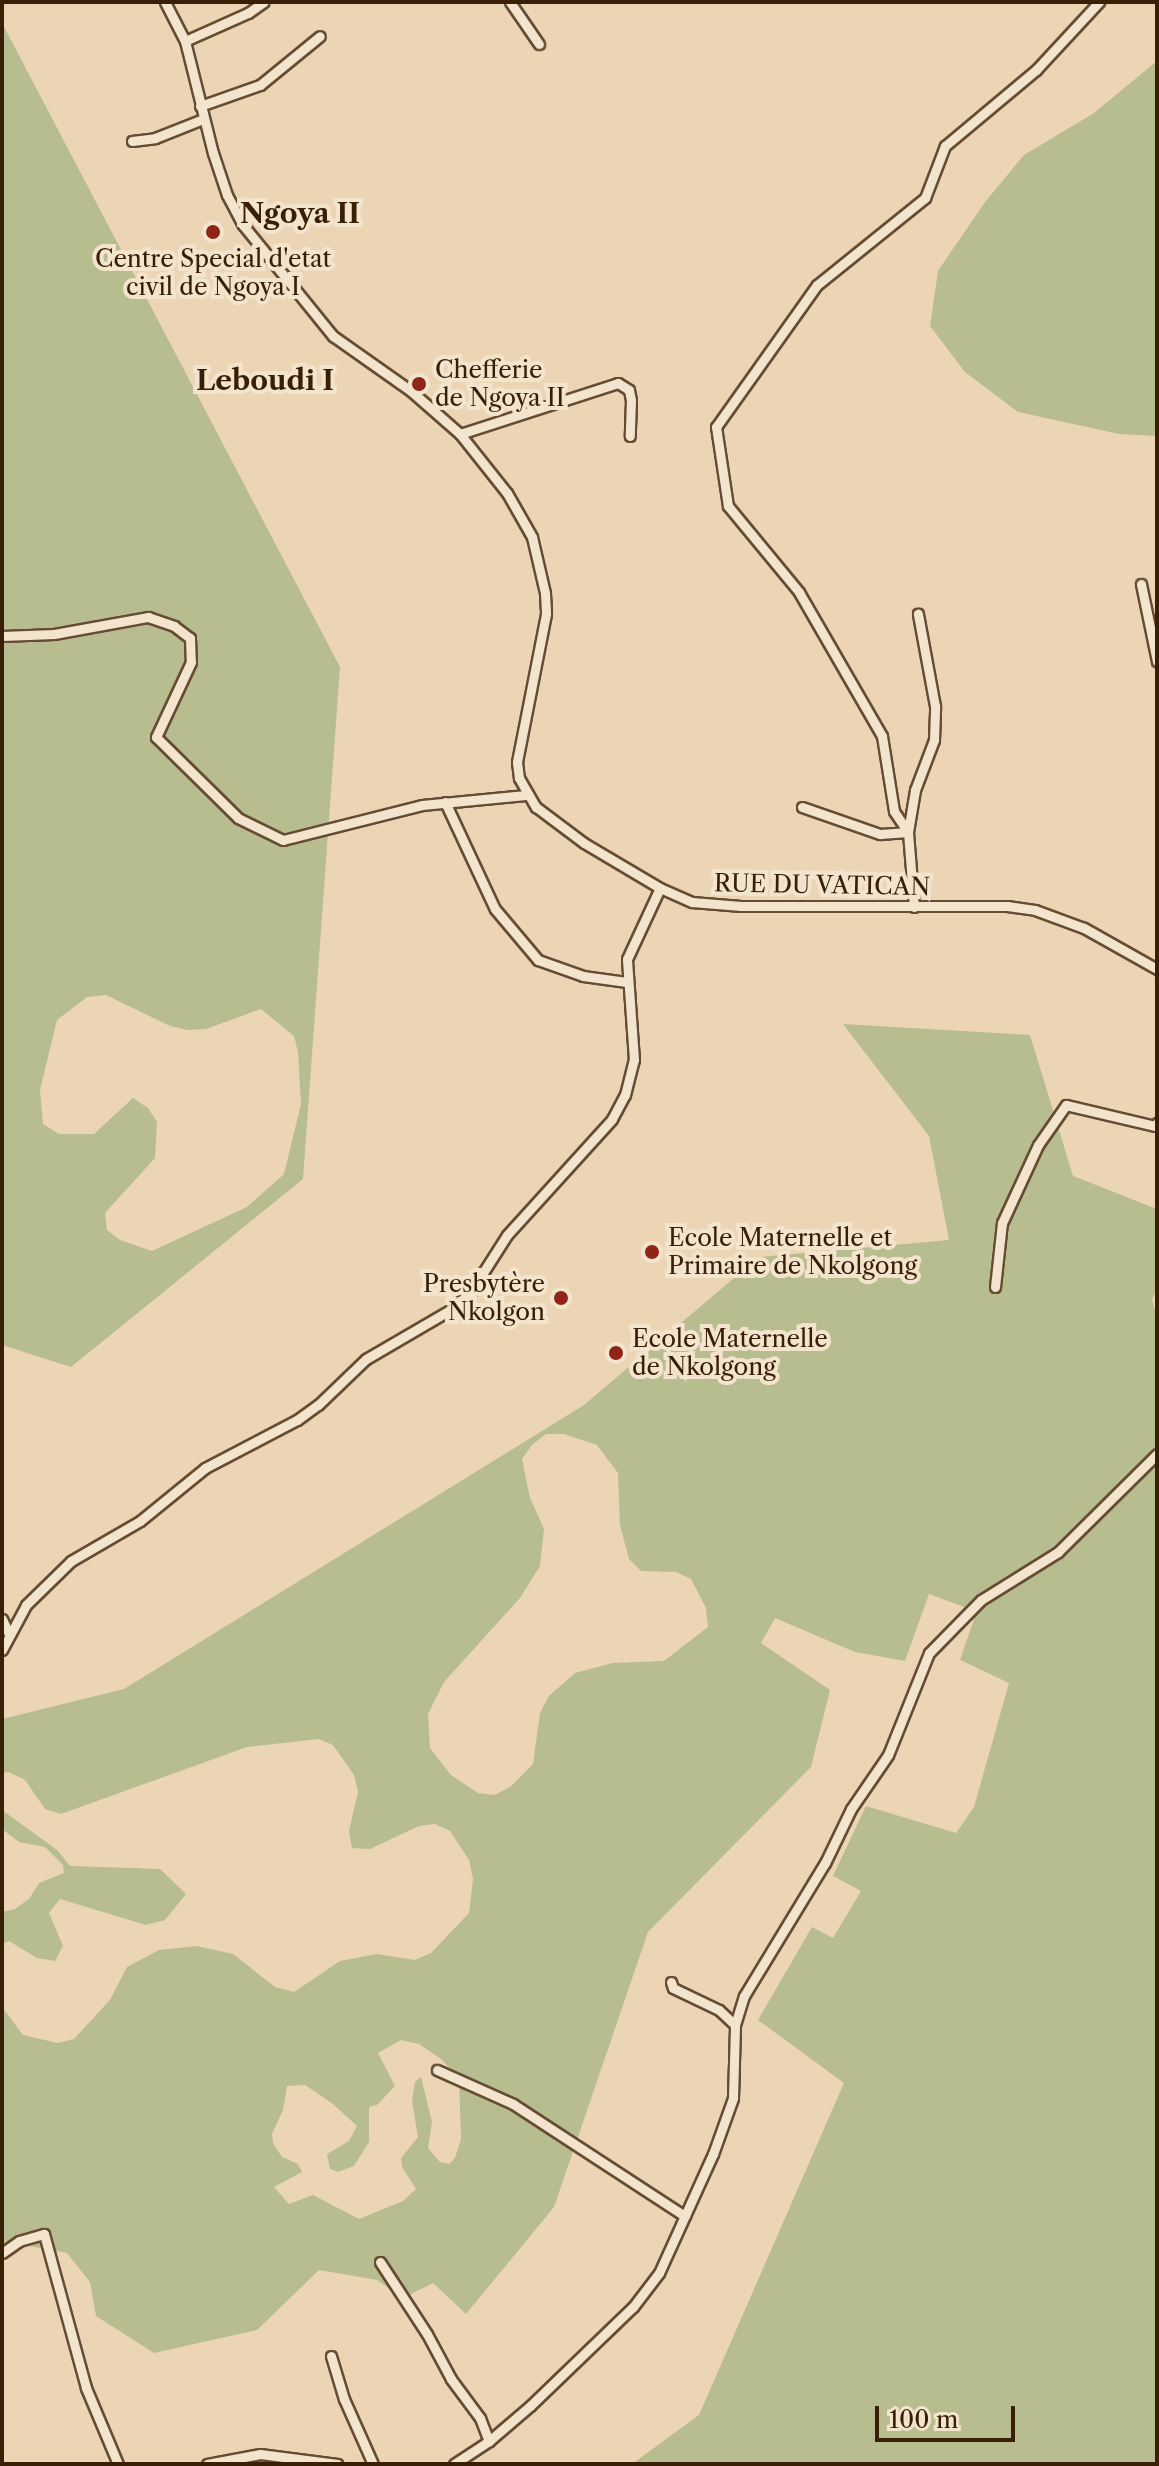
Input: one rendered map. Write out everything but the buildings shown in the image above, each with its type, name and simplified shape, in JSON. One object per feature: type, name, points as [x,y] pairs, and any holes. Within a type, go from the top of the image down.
[{"type":"street","points":[[2,636],[54,634],[148,617],[174,626],[190,638],[191,662],[156,737],[238,818],[283,840],[445,802],[526,795],[519,778],[518,744],[543,639],[545,593],[535,547],[521,515],[460,434],[411,391],[355,354],[319,323],[235,211],[203,119],[185,41],[165,2]]},
{"type":"street","points":[[185,41],[248,13],[264,2]]},
{"type":"street","points":[[510,2],[539,44]]},
{"type":"street","points":[[908,832],[894,811],[882,736],[799,592],[728,506],[716,427],[817,285],[925,198],[945,146],[1036,70],[1099,2]]},
{"type":"street","points":[[200,106],[260,85],[320,36]]},
{"type":"street","points":[[132,141],[155,138],[203,119]]},
{"type":"street","points":[[460,434],[618,383],[629,390],[630,436]]},
{"type":"street","points":[[1141,584],[1157,661]]},
{"type":"street","points":[[914,907],[908,832],[915,790],[934,740],[935,706],[918,614]]},
{"type":"street","name":"RUE DU VATICAN","points":[[526,795],[536,807],[584,843],[660,888],[692,902],[719,905],[1007,906],[1035,910],[1084,928],[1157,969]]},
{"type":"street","points":[[445,802],[495,909],[538,960],[583,976],[627,982]]},
{"type":"street","points":[[802,807],[880,834],[908,832]]},
{"type":"street","points":[[2,1650],[26,1605],[71,1561],[140,1521],[205,1468],[297,1420],[318,1405],[366,1359],[464,1299],[507,1235],[620,1107],[633,1072],[627,982],[630,947],[660,888]]},
{"type":"street","points":[[995,1287],[1002,1223],[1038,1145],[1066,1105],[1155,1126],[1157,1123]]},
{"type":"street","points":[[454,2464],[489,2441],[633,2307],[659,2273],[733,2098],[735,2025],[744,1996],[818,1875],[851,1809],[888,1755],[929,1653],[981,1600],[1058,1552],[1156,1456]]},
{"type":"street","points":[[2,1619],[9,1634]]},
{"type":"street","points":[[671,1982],[673,1988],[719,2010],[735,2025]]},
{"type":"street","points":[[437,2070],[513,2104],[685,2216]]},
{"type":"street","points":[[2,2253],[19,2241],[44,2234],[86,2388],[118,2464]]},
{"type":"street","points":[[380,2262],[427,2334],[451,2379],[480,2418],[489,2441]]},
{"type":"street","points":[[331,2356],[344,2399],[373,2464]]},
{"type":"street","points":[[207,2464],[260,2454],[337,2464]]},
{"type":"green space","points":[[2,23],[340,667],[303,1179],[71,1367],[2,1345]],"holes":[[[106,995],[170,1026],[187,1030],[206,1029],[261,1009],[294,1036],[301,1104],[284,1174],[247,1207],[152,1251],[120,1240],[107,1230],[105,1213],[155,1158],[157,1122],[148,1108],[133,1098],[94,1134],[59,1134],[43,1124],[40,1090],[57,1020],[87,997]]]},
{"type":"green space","points":[[1157,61],[1157,436],[1119,434],[1018,412],[965,372],[930,326],[938,271],[985,202],[1024,155],[1094,113]]},
{"type":"green space","points":[[843,1024],[1030,1035],[1073,1176],[1157,1209],[1157,1291],[1152,1299],[1157,1318],[1157,2464],[632,2464],[699,2415],[844,2083],[758,2020],[812,1927],[833,1938],[861,1891],[833,1876],[866,1806],[956,1833],[974,1807],[1009,1683],[960,1660],[980,1602],[970,1609],[929,1594],[905,1661],[855,1652],[775,1618],[761,1643],[830,1690],[811,1767],[648,1932],[554,2207],[466,2314],[433,2283],[403,2298],[377,2280],[319,2270],[257,2330],[154,2353],[96,2316],[90,2282],[67,2253],[2,2241],[2,2007],[23,2035],[58,2043],[74,2039],[110,2000],[127,1967],[159,1950],[197,1946],[233,1954],[275,1987],[294,1992],[340,1961],[377,1954],[415,1960],[431,1953],[469,1913],[473,1879],[469,1860],[450,1831],[435,1824],[419,1826],[370,1849],[352,1848],[349,1831],[358,1792],[354,1775],[333,1745],[319,1739],[247,1747],[61,1814],[45,1809],[25,1780],[9,1772],[2,1773],[2,1719],[124,1689],[584,1405],[759,1257],[949,1240],[929,1136]],"holes":[[[546,1434],[564,1434],[597,1445],[618,1473],[620,1525],[629,1559],[641,1571],[676,1572],[691,1579],[706,1608],[708,1627],[664,1661],[613,1663],[575,1673],[549,1696],[540,1713],[533,1764],[510,1787],[495,1795],[478,1793],[451,1775],[430,1748],[428,1714],[444,1682],[520,1598],[540,1566],[544,1529],[530,1498],[522,1459],[532,1445]],[[401,2040],[419,2044],[441,2059],[459,2078],[461,2139],[455,2158],[449,2164],[440,2162],[428,2148],[432,2122],[421,2077],[415,2082],[412,2101],[418,2137],[401,2158],[402,2167],[416,2189],[403,2201],[359,2219],[313,2195],[289,2204],[274,2187],[302,2172],[298,2164],[282,2157],[273,2143],[272,2134],[283,2110],[287,2086],[305,2085],[333,2104],[357,2126],[349,2141],[327,2154],[330,2169],[338,2172],[354,2166],[369,2142],[369,2107],[377,2105],[395,2086],[378,2053]]]},
{"type":"green space","points":[[2,1810],[57,1850],[70,1866],[160,1869],[186,1894],[165,1920],[146,1925],[60,1899],[49,1913],[63,1946],[55,1961],[37,1958],[9,1941],[2,1944],[2,1912],[15,1909],[29,1899],[39,1883],[64,1873],[63,1865],[45,1847],[19,1842],[2,1829]]},
{"type":"place","name":"Centre Special d'etat civil de Ngoya I","points":[[213,232]]},
{"type":"place","name":"Chefferie de Ngoya II","points":[[419,384]]},
{"type":"place","name":"Ecole Maternelle et Primaire de Nkolgong","points":[[652,1252]]},
{"type":"place","name":"Presbytère Nkolgon","points":[[561,1298]]},
{"type":"place","name":"Ecole Maternelle de Nkolgong","points":[[616,1353]]},
{"type":"district","name":"Ngoya II","points":[[300,213]]},
{"type":"district","name":"Leboudi I","points":[[265,380]]}]
